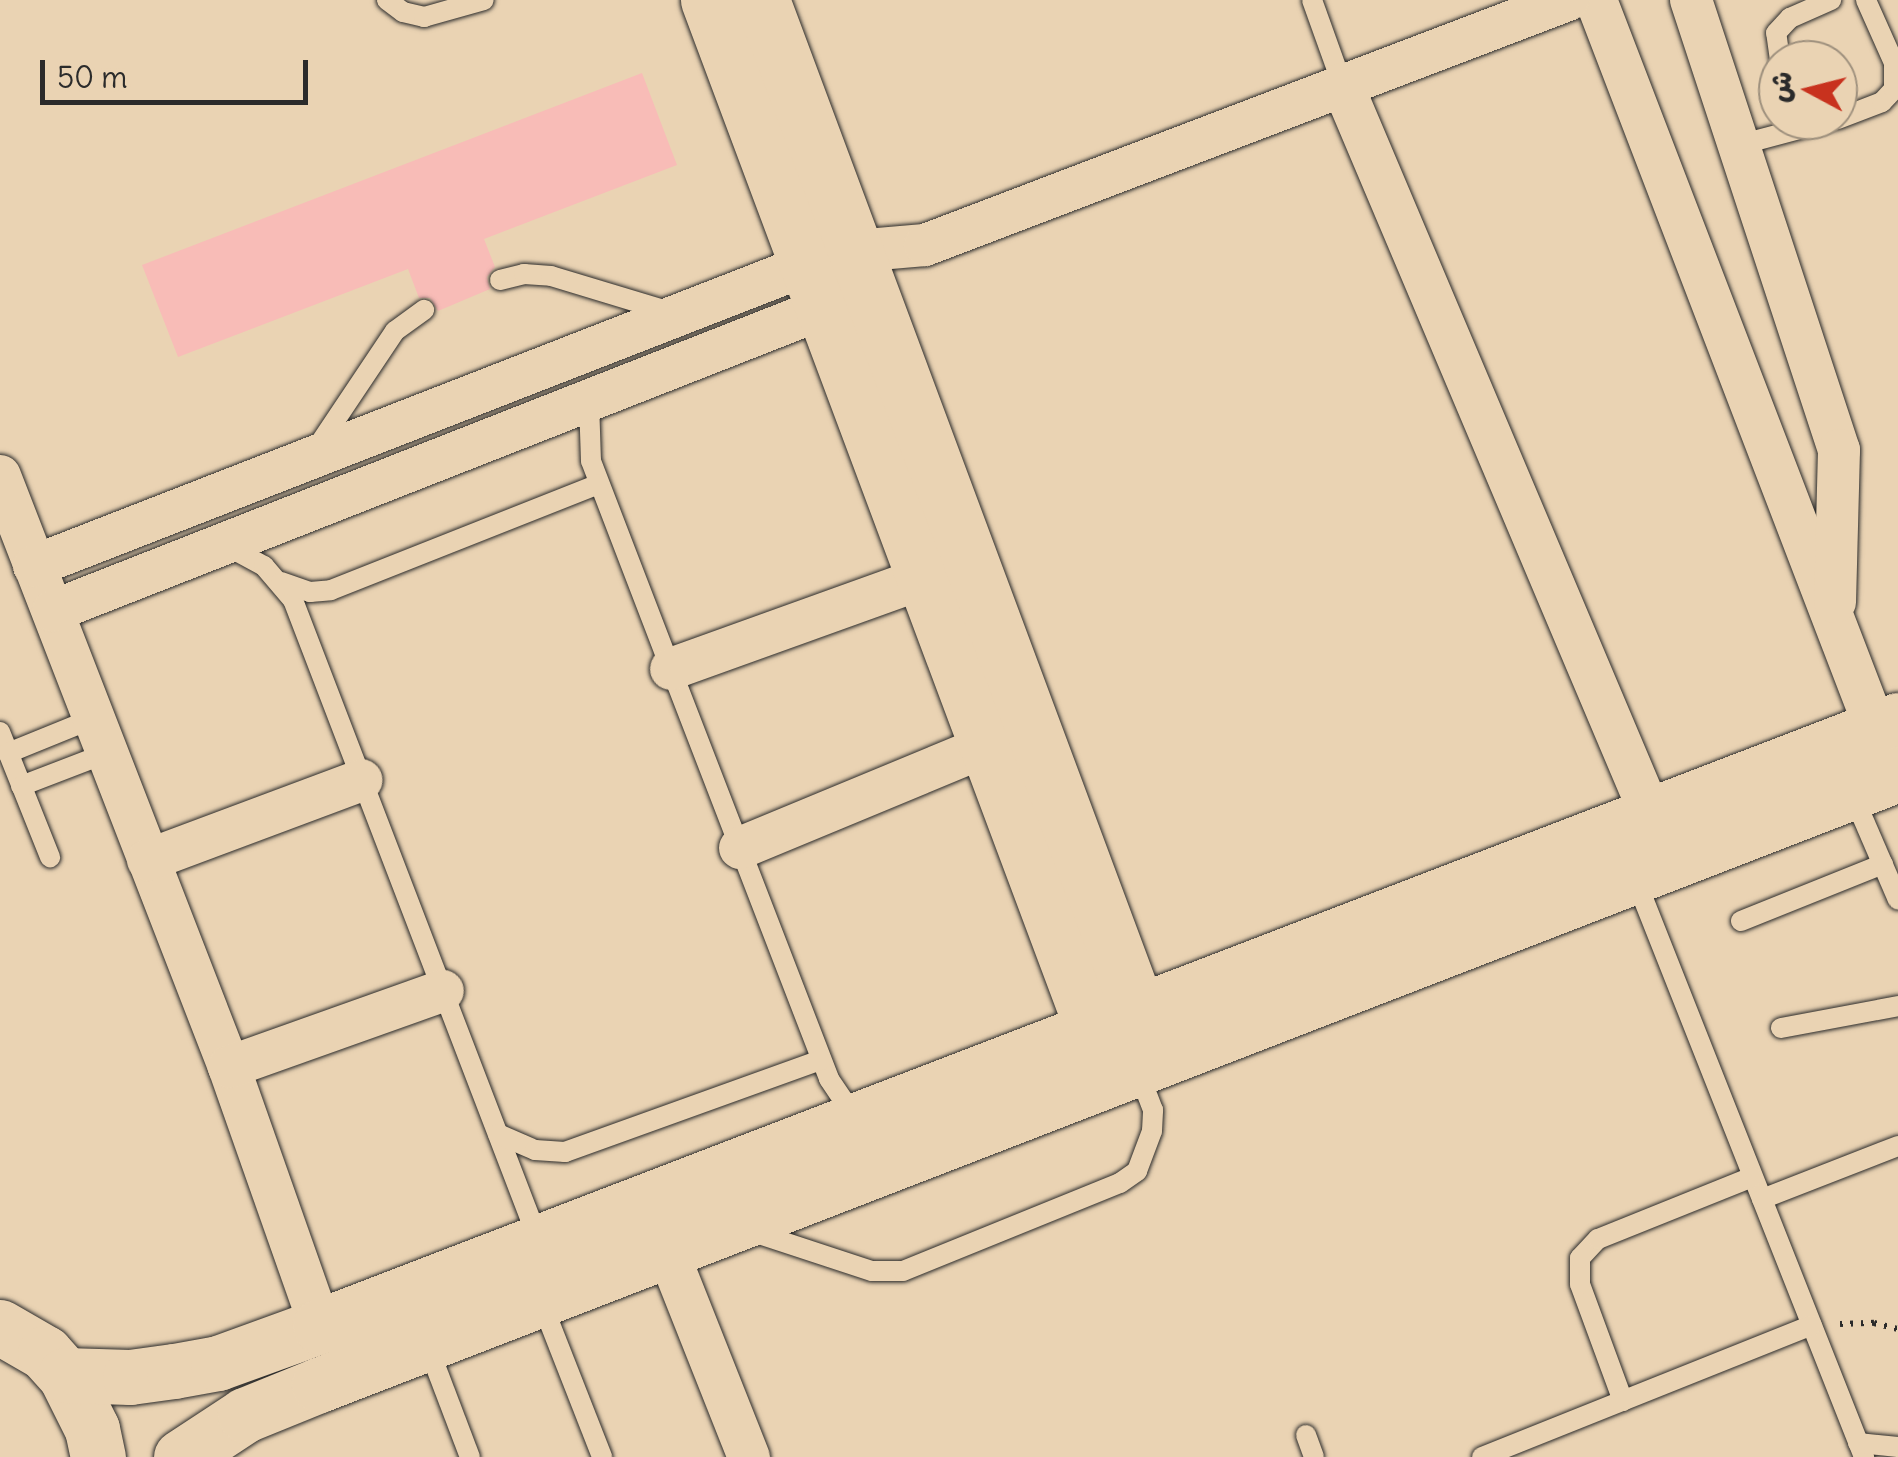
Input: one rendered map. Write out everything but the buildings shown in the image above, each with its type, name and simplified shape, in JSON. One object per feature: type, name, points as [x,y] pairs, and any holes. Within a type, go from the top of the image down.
[{"type":"street","points":[[708,0],[839,278],[1127,1050]]},
{"type":"street","points":[[762,0],[924,578],[986,746],[1127,1050]]},
{"type":"street","points":[[53,611],[589,401],[839,278],[1568,0]]},
{"type":"street","points":[[65,1376],[174,1372],[218,1362],[540,1244],[657,1226],[752,1199],[1630,845],[1883,758],[1596,0]]},
{"type":"street","points":[[1691,0],[1839,450],[1834,622]]},
{"type":"street","points":[[1342,84],[1630,845]]},
{"type":"street","points":[[34,566],[681,316],[839,278]]},
{"type":"street","points":[[464,398],[482,444]]},
{"type":"street","points":[[367,435],[385,482]]},
{"type":"street","points":[[0,476],[229,1067],[320,1326]]},
{"type":"street","points":[[670,669],[924,578]]},
{"type":"street","points":[[740,848],[986,746]]},
{"type":"street","points":[[148,860],[362,780]]},
{"type":"street","points":[[229,1067],[443,991]]},
{"type":"street","points":[[752,1199],[874,1115],[1127,1050]]},
{"type":"street","points":[[181,1457],[245,1415],[540,1299],[657,1226]]},
{"type":"street","points":[[657,1226],[749,1457]]},
{"type":"street","points":[[0,1327],[44,1354],[65,1376],[92,1429],[98,1457]]},
{"type":"lane","points":[[387,0],[402,12],[424,17],[484,0]]},
{"type":"lane","points":[[1312,0],[1342,84]]},
{"type":"lane","points":[[1777,40],[1776,33],[1790,18],[1831,0]]},
{"type":"lane","points":[[1858,111],[1882,102],[1894,89],[1894,63],[1866,0]]},
{"type":"lane","points":[[1738,145],[1758,139]]},
{"type":"lane","points":[[500,280],[524,274],[551,276],[681,316]]},
{"type":"lane","points":[[310,457],[394,331],[424,310]]},
{"type":"lane","points":[[589,401],[587,438],[599,484],[821,1060],[844,1101],[874,1115]]},
{"type":"lane","points":[[281,582],[310,592],[331,590],[599,484]]},
{"type":"lane","points":[[226,546],[264,566],[281,582],[302,621],[540,1244]]},
{"type":"lane","points":[[50,856],[4,742],[100,735]]},
{"type":"lane","points":[[21,786],[100,735]]},
{"type":"lane","points":[[1883,758],[1882,864],[1898,900]]},
{"type":"lane","points":[[1630,845],[1752,1177],[1861,1450],[1898,1448]]},
{"type":"lane","points":[[1740,921],[1882,864]]},
{"type":"lane","points":[[1782,1028],[1898,1006]]},
{"type":"lane","points":[[752,1199],[872,1271],[916,1266],[1129,1179],[1147,1153],[1153,1110],[1127,1050]]},
{"type":"lane","points":[[498,1134],[535,1150],[564,1152],[821,1060]]},
{"type":"lane","points":[[1762,1199],[1898,1146]]},
{"type":"lane","points":[[1623,1400],[1580,1284],[1580,1258],[1598,1239],[1752,1177]]},
{"type":"lane","points":[[540,1299],[602,1457]]},
{"type":"lane","points":[[1495,1455],[1812,1325]]},
{"type":"lane","points":[[426,1342],[470,1457]]},
{"type":"lane","points":[[1306,1435],[1314,1457]]},
{"type":"path","points":[[1812,1325],[1874,1322],[1898,1329]]}]
